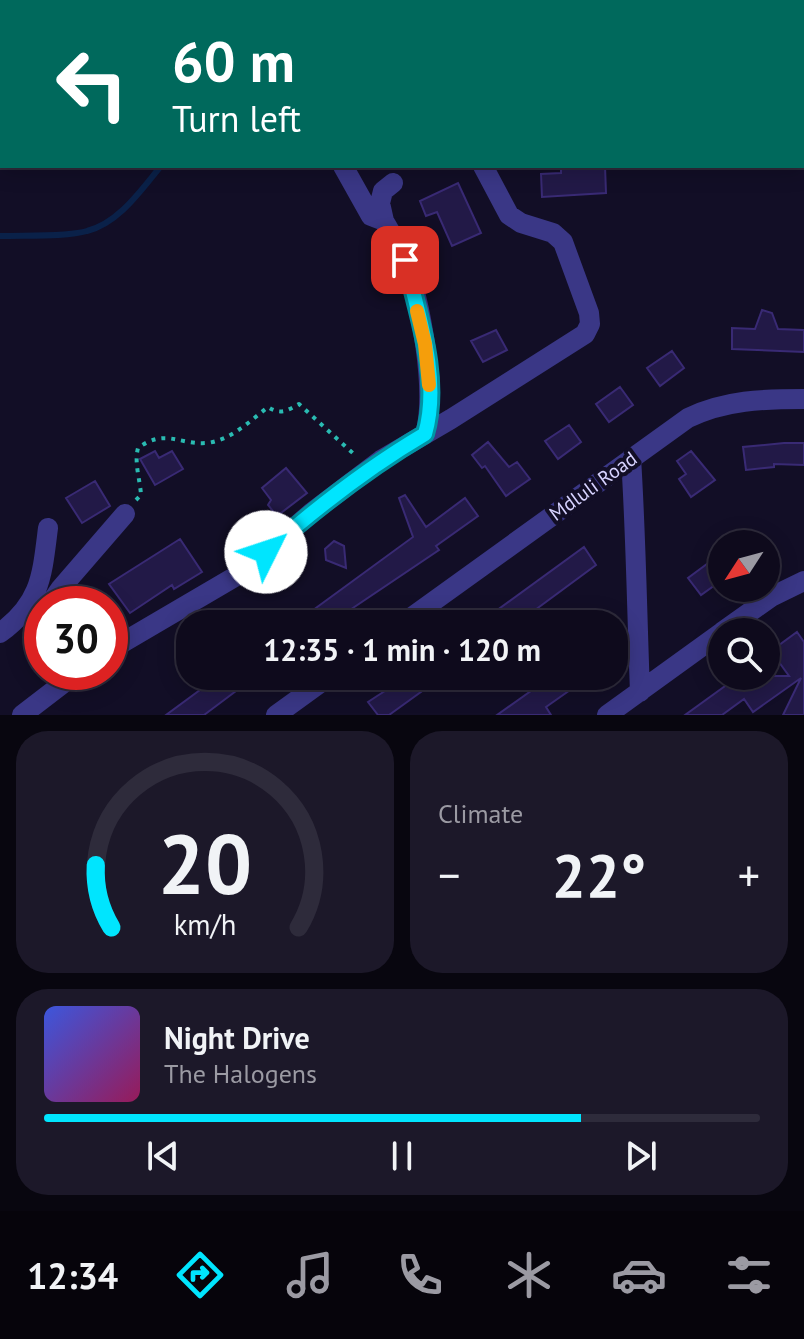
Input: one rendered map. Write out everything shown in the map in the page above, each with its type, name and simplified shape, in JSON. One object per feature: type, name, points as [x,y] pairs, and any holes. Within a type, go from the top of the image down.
[{"type":"street","points":[[344,168],[371,216],[384,221]]},
{"type":"street","points":[[128,639],[243,572],[311,513],[381,460],[585,334],[590,324],[563,242],[553,233],[521,223],[509,215],[484,168]]},
{"type":"street","points":[[393,183],[383,191],[380,203],[384,221],[405,260],[425,344],[431,415],[425,434]]},
{"type":"street","name":"Mdluli Road","points":[[421,610],[688,418],[708,408],[754,400],[804,399]]},
{"type":"street","points":[[631,458],[637,549],[640,692]]},
{"type":"street","points":[[63,586],[125,514]]},
{"type":"street","points":[[0,633],[23,615],[36,592],[48,528]]},
{"type":"street","points":[[742,618],[771,597],[804,581]]},
{"type":"street","points":[[607,715],[708,642]]},
{"type":"street","points":[[22,715],[46,690]]},
{"type":"street","points":[[276,715],[311,690]]},
{"type":"path","points":[[125,514],[141,495],[140,474],[135,459],[138,448],[149,439],[172,437],[206,443],[233,434],[268,407],[286,412],[299,404],[360,459],[381,460]]},
{"type":"building","points":[[561,168],[605,168],[606,193],[542,197],[541,174],[561,173]]},
{"type":"building","points":[[458,183],[481,233],[452,246],[437,212],[426,216],[420,201]]},
{"type":"building","points":[[762,310],[772,313],[778,329],[804,330],[804,352],[732,349],[732,328],[755,329]]},
{"type":"building","points":[[496,330],[507,350],[483,362],[471,341]]},
{"type":"building","points":[[672,351],[684,368],[660,386],[647,368]]},
{"type":"building","points":[[620,387],[633,405],[609,422],[596,404]]},
{"type":"building","points":[[569,425],[581,442],[558,459],[545,441]]},
{"type":"building","points":[[488,442],[509,467],[517,462],[530,479],[506,496],[485,466],[482,468],[472,455]]},
{"type":"building","points":[[804,443],[804,465],[774,464],[774,467],[746,470],[743,447]]},
{"type":"building","points":[[155,451],[159,458],[172,451],[183,469],[155,485],[140,459]]},
{"type":"building","points":[[691,451],[715,480],[691,497],[679,479],[686,474],[677,461]]},
{"type":"building","points":[[286,468],[307,493],[277,516],[268,505],[271,500],[262,488]]},
{"type":"building","points":[[95,481],[110,506],[82,523],[66,498]]},
{"type":"building","points":[[405,495],[426,527],[465,498],[478,516],[436,546],[439,550],[350,610],[313,610],[413,537],[399,498]]},
{"type":"building","points":[[180,539],[202,572],[174,589],[172,585],[130,613],[128,586],[109,584]]},
{"type":"building","points":[[334,541],[344,546],[346,568],[326,560],[325,549]]},
{"type":"building","points":[[584,547],[596,565],[535,610],[497,610]]},
{"type":"building","points":[[708,563],[708,590],[701,595],[688,578]]},
{"type":"building","points":[[797,632],[804,642],[804,715],[783,715],[801,678],[753,712],[744,699],[722,715],[685,715],[720,690],[780,690],[780,676],[789,676],[780,664],[780,644]]},
{"type":"building","points":[[200,690],[237,690],[204,715],[166,715]]},
{"type":"building","points":[[386,690],[424,690],[389,715],[378,715],[368,702]]},
{"type":"building","points":[[532,690],[570,690],[546,707],[551,715],[497,715]]},
{"type":"waterway","points":[[0,236],[69,234],[99,227],[119,213],[159,168]]},
{"type":"slow traffic","points":[[417,311],[425,344],[429,385]]},
{"type":"route","points":[[266,552],[381,460],[425,434],[431,415],[425,344],[405,260]]}]
